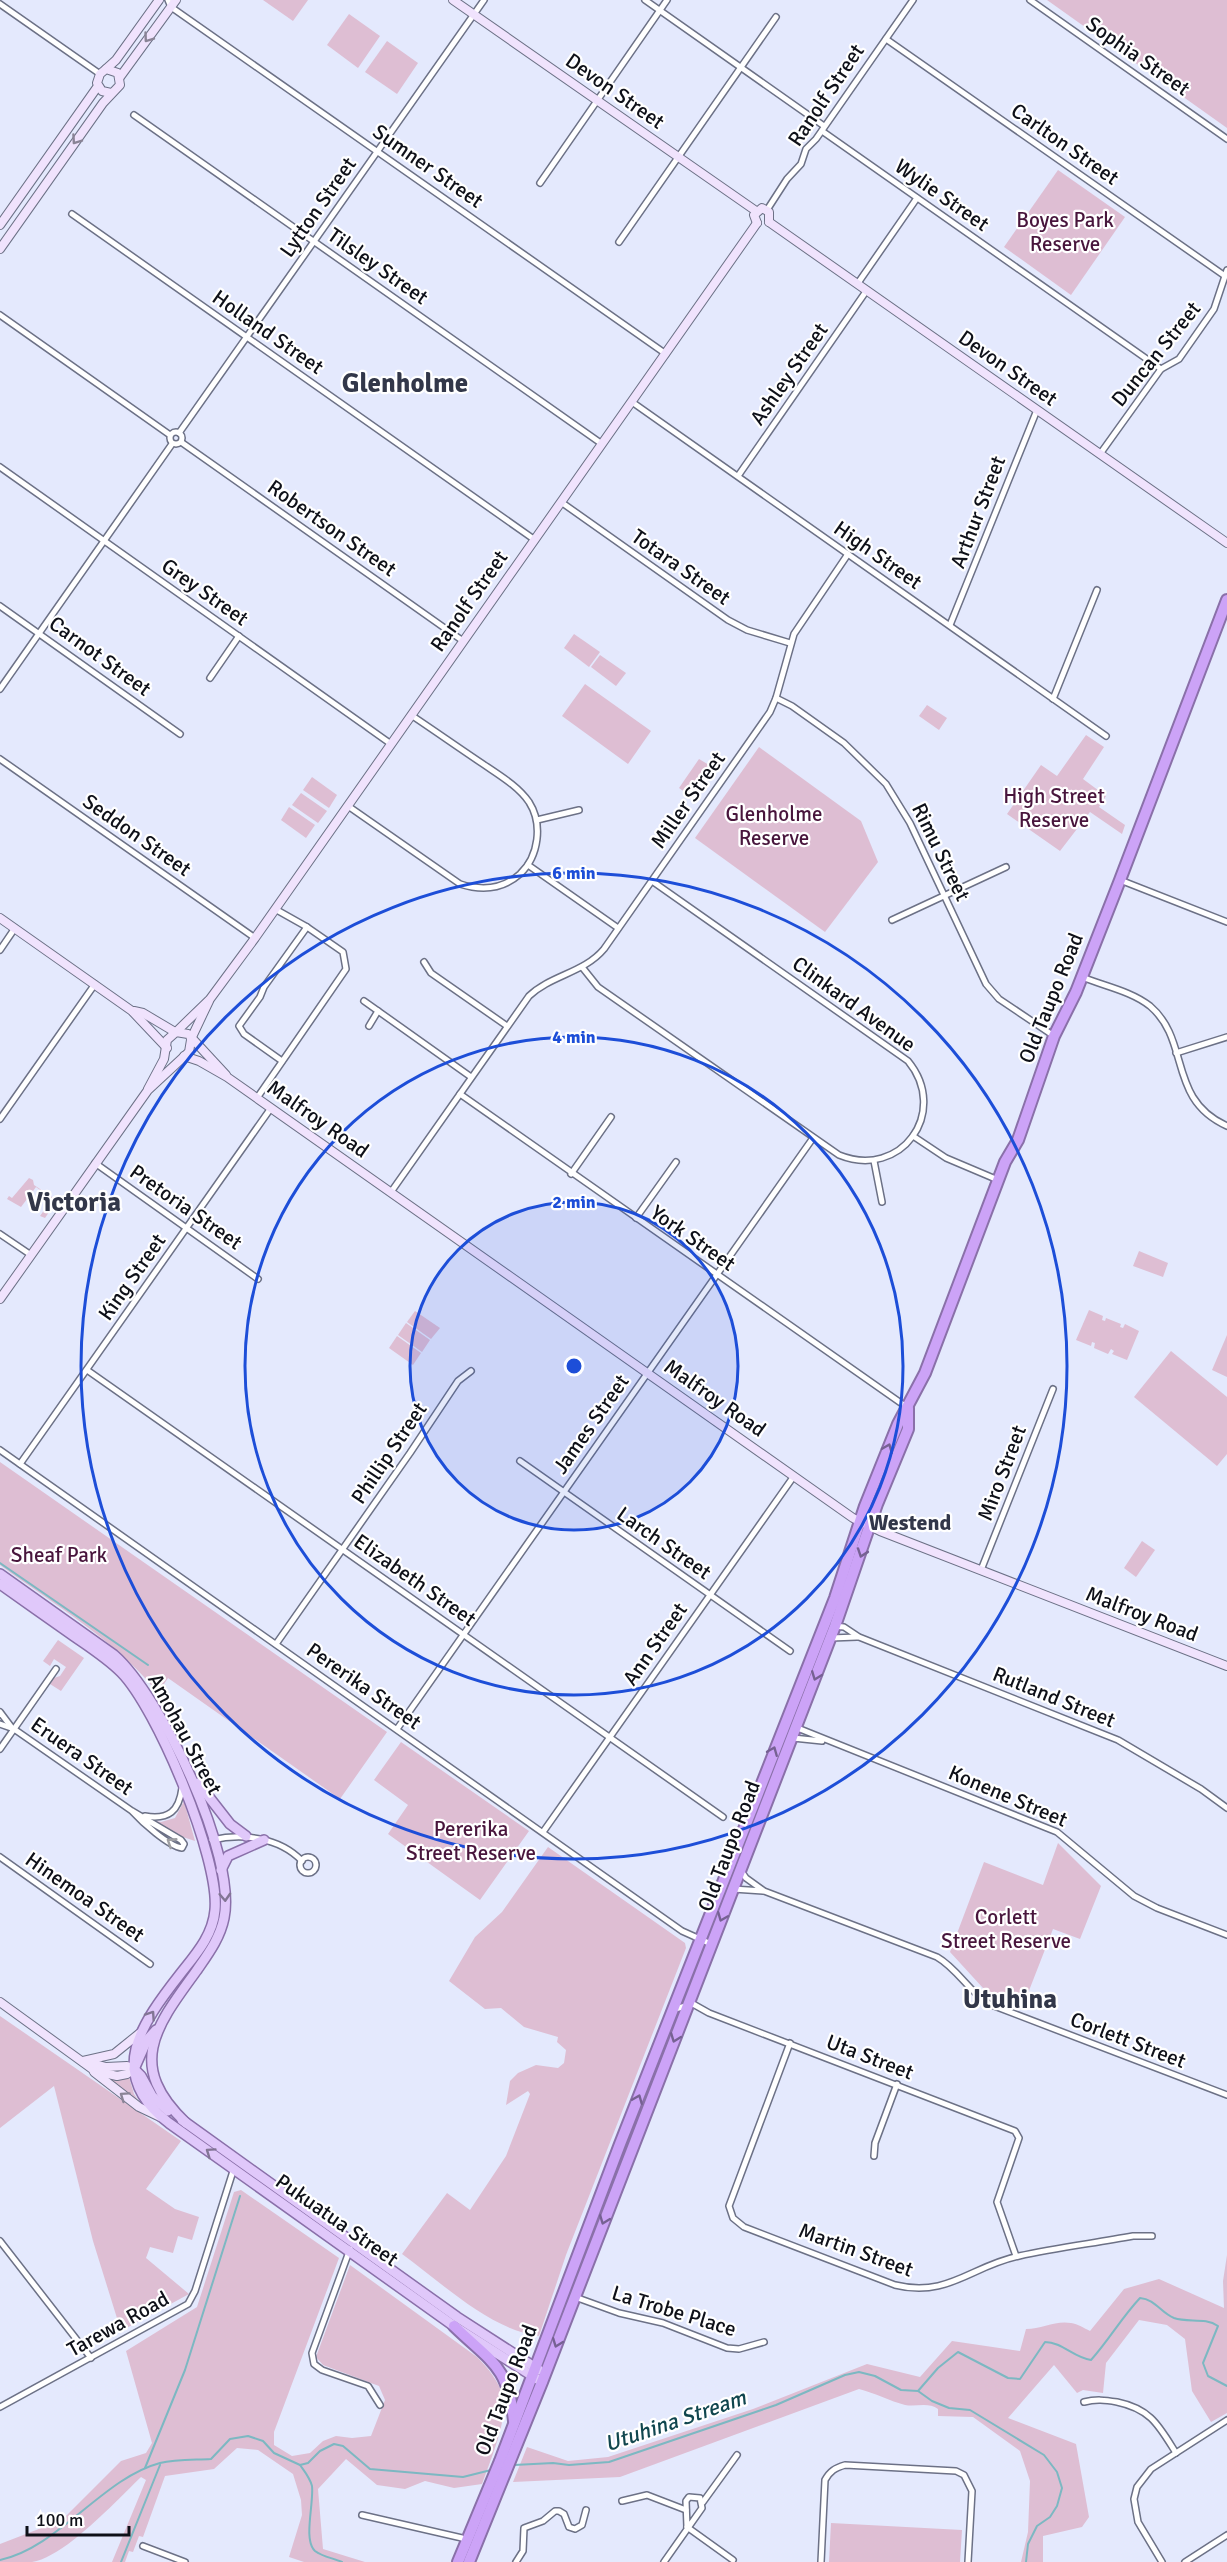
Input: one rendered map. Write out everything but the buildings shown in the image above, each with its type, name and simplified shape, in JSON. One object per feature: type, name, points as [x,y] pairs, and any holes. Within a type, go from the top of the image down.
[{"type":"highway","name":"Old Taupo Road","points":[[458,2562],[471,2543],[539,2374],[586,2232],[699,1939],[784,1725],[830,1625],[865,1525],[877,1504],[908,1429],[908,1408],[929,1364],[996,1191],[998,1180],[1020,1135],[1054,1036],[1082,977],[1227,600]]},
{"type":"highway","name":"Old Taupo Road","points":[[505,2460],[514,2424],[575,2297],[831,1638],[830,1625]]},
{"type":"highway","points":[[752,1806],[763,1810]]},
{"type":"highway","points":[[620,2144],[627,2143],[637,2122],[644,2119]]},
{"type":"highway","points":[[604,2184],[612,2178],[621,2159],[628,2159]]},
{"type":"highway","name":"Old Taupo Road","points":[[575,2297],[571,2292],[571,2286],[584,2252],[586,2232]]},
{"type":"highway","points":[[454,2326],[492,2361],[503,2375],[509,2389],[514,2424]]},
{"type":"highway","name":"Old Taupo Road","points":[[469,2562],[471,2543]]},
{"type":"main road","points":[[0,225],[87,104],[103,72],[116,60],[159,0]]},
{"type":"main road","name":"Devon Street","points":[[453,0],[756,212]]},
{"type":"main road","points":[[0,249],[111,93],[118,89],[120,77],[172,2]]},
{"type":"main road","points":[[103,72],[115,71],[120,77]]},
{"type":"main road","points":[[98,86],[102,91],[111,93]]},
{"type":"main road","points":[[29,184],[40,192]]},
{"type":"main road","points":[[762,208],[767,210],[771,217],[769,222],[762,225],[757,223],[754,218],[756,212],[762,208]]},
{"type":"main road","name":"Devon Street","points":[[769,222],[1227,543]]},
{"type":"main road","name":"Ranolf Street","points":[[175,1032],[210,999],[255,938],[757,223]]},
{"type":"main road","points":[[0,918],[132,1011],[174,1056],[184,1056]]},
{"type":"main road","name":"Ranolf Street","points":[[191,1040],[210,999]]},
{"type":"main road","points":[[0,1299],[148,1090],[191,1050],[191,1040],[185,1033],[175,1032],[143,1013],[132,1011]]},
{"type":"main road","points":[[148,1090],[167,1048],[169,1037],[175,1032]]},
{"type":"main road","name":"Malfroy Road","points":[[191,1040],[220,1067],[227,1077]]},
{"type":"main road","name":"Malfroy Road","points":[[184,1056],[199,1061],[227,1077],[865,1525],[1227,1666]]},
{"type":"main road","name":"Amohau Street","points":[[0,1574],[122,1662],[146,1694],[187,1769],[204,1809],[215,1901],[210,1931],[198,1951],[160,2000],[140,2033],[134,2054],[134,2069]]},
{"type":"main road","name":"Amohau Street","points":[[0,1584],[99,1654],[123,1674],[146,1708],[221,1870],[226,1899],[224,1919],[218,1938],[158,2028],[152,2052],[155,2081],[163,2097],[186,2123]]},
{"type":"main road","points":[[187,1769],[230,1824],[246,1836]]},
{"type":"main road","points":[[221,1870],[228,1856],[264,1840]]},
{"type":"main road","points":[[0,2002],[82,2061],[103,2081],[139,2107],[162,2118]]},
{"type":"main road","points":[[90,2068],[100,2073],[117,2076],[127,2074],[134,2069],[147,2040],[158,2028]]},
{"type":"main road","points":[[82,2061],[114,2054],[140,2033]]},
{"type":"main road","points":[[82,2061],[106,2067],[127,2066],[134,2069],[157,2102],[186,2123]]},
{"type":"main road","name":"Pukuatua Street","points":[[134,2069],[136,2081],[144,2098],[162,2118],[235,2164],[351,2247],[539,2374]]},
{"type":"main road","name":"Pukuatua Street","points":[[186,2123],[235,2164]]},
{"type":"main road","name":"Pukuatua Street","points":[[351,2247],[454,2326],[539,2374]]},
{"type":"street","name":"Lytton Street","points":[[179,433],[484,0]]},
{"type":"street","name":"Wylie Street","points":[[645,0],[917,198],[1161,369]]},
{"type":"street","points":[[540,183],[667,0]]},
{"type":"street","name":"Ranolf Street","points":[[767,210],[787,179],[801,164],[806,148],[823,128],[913,0]]},
{"type":"street","name":"Sophia Street","points":[[1030,0],[1227,139]]},
{"type":"street","name":"Sumner Street","points":[[172,2],[377,151],[666,354]]},
{"type":"street","points":[[0,4],[103,72]]},
{"type":"street","points":[[619,242],[776,16]]},
{"type":"street","name":"Carlton Street","points":[[886,39],[1226,273]]},
{"type":"street","name":"Tilsley Street","points":[[134,115],[602,444]]},
{"type":"street","points":[[858,283],[917,198]]},
{"type":"street","name":"Holland Street","points":[[72,214],[535,540]]},
{"type":"street","name":"Duncan Street","points":[[1100,454],[1161,369],[1179,359],[1214,309],[1226,273]]},
{"type":"street","name":"Ashley Street","points":[[738,476],[867,290]]},
{"type":"street","points":[[0,315],[170,435]]},
{"type":"street","name":"High Street","points":[[632,402],[1106,736]]},
{"type":"street","name":"Arthur Street","points":[[950,625],[1037,410]]},
{"type":"street","points":[[170,435],[173,432],[179,433],[182,438],[181,442],[176,445],[172,444]]},
{"type":"street","points":[[170,435],[172,444]]},
{"type":"street","name":"Robertson Street","points":[[181,442],[463,641]]},
{"type":"street","points":[[0,689],[172,444]]},
{"type":"street","name":"Grey Street","points":[[0,467],[392,744]]},
{"type":"street","name":"Totara Street","points":[[561,502],[728,620],[747,630],[790,643]]},
{"type":"street","name":"Miller Street","points":[[391,1192],[507,1026],[535,991],[552,980],[582,967],[598,956],[652,881],[764,720],[776,698],[790,643],[798,626],[848,554]]},
{"type":"street","points":[[1053,699],[1097,590]]},
{"type":"street","name":"Carnot Street","points":[[0,606],[180,734]]},
{"type":"street","points":[[210,678],[239,636]]},
{"type":"street","name":"Rimu Street","points":[[776,698],[792,706],[844,743],[877,773],[902,808],[991,992],[1054,1036]]},
{"type":"street","points":[[348,806],[460,884],[476,888],[499,886],[517,876],[528,865],[537,841],[537,820],[529,802],[516,788],[411,715]]},
{"type":"street","name":"Seddon Street","points":[[0,759],[255,938]]},
{"type":"street","points":[[537,820],[579,810]]},
{"type":"street","points":[[528,865],[618,928]]},
{"type":"street","points":[[892,920],[1006,867]]},
{"type":"street","points":[[1120,880],[1227,922]]},
{"type":"street","name":"Clinkard Avenue","points":[[652,881],[908,1061],[918,1077],[923,1094],[923,1111],[913,1136]]},
{"type":"street","points":[[256,1098],[346,969],[343,952],[307,927],[275,909]]},
{"type":"street","points":[[282,1060],[244,1034],[239,1026],[307,927]]},
{"type":"street","points":[[0,950],[15,928]]},
{"type":"street","points":[[424,962],[431,973],[507,1026]]},
{"type":"street","points":[[582,967],[598,987],[813,1138],[847,1158],[874,1161],[898,1151],[913,1136],[946,1158],[998,1180]]},
{"type":"street","points":[[1082,977],[1133,996],[1150,1007],[1164,1024],[1192,1098],[1208,1116],[1227,1126]]},
{"type":"street","points":[[0,1119],[95,984]]},
{"type":"street","points":[[364,1001],[471,1077]]},
{"type":"street","points":[[369,1026],[378,1011]]},
{"type":"street","points":[[1176,1053],[1227,1037]]},
{"type":"street","name":"York Street","points":[[460,1094],[571,1174],[908,1408]]},
{"type":"street","name":"King Street","points":[[20,1464],[271,1108]]},
{"type":"street","points":[[571,1174],[611,1117]]},
{"type":"street","name":"James Street","points":[[397,1729],[813,1138]]},
{"type":"street","points":[[874,1161],[882,1202]]},
{"type":"street","points":[[636,1218],[676,1162]]},
{"type":"street","name":"Pretoria Street","points":[[95,1163],[258,1279]]},
{"type":"street","points":[[0,1234],[30,1255]]},
{"type":"street","name":"Elizabeth Street","points":[[87,1370],[723,1817]]},
{"type":"street","name":"Phillip Street","points":[[276,1644],[458,1381],[471,1371]]},
{"type":"street","name":"Miro Street","points":[[981,1570],[1053,1389]]},
{"type":"street","name":"Pererika Street","points":[[0,1450],[682,1931],[711,1944]]},
{"type":"street","name":"Larch Street","points":[[520,1461],[790,1651]]},
{"type":"street","name":"Ann Street","points":[[543,1832],[794,1476]]},
{"type":"street","name":"Rutland Street","points":[[830,1625],[844,1627],[859,1637],[1118,1740],[1201,1789],[1227,1808]]},
{"type":"street","name":"Rutland Street","points":[[831,1638],[859,1637]]},
{"type":"street","points":[[0,1749],[56,1669]]},
{"type":"street","name":"Eruera Street","points":[[0,1712],[14,1729]]},
{"type":"street","name":"Eruera Street","points":[[0,1724],[14,1729],[132,1811],[145,1824],[174,1845],[182,1848],[184,1844],[181,1840],[132,1811]]},
{"type":"street","name":"Konene Street","points":[[784,1725],[794,1732],[827,1742],[1051,1829],[1068,1839],[1134,1896],[1157,1908],[1227,1935]]},
{"type":"street","name":"Konene Street","points":[[794,1732],[827,1742]]},
{"type":"street","name":"Eruera Street","points":[[143,1816],[158,1818],[172,1813],[179,1804],[183,1784]]},
{"type":"street","points":[[209,1841],[246,1836],[281,1847],[302,1861]]},
{"type":"street","name":"Hinemoa Street","points":[[0,1857],[150,1964]]},
{"type":"street","name":"Corlett Street","points":[[740,1870],[746,1878],[764,1891]]},
{"type":"street","name":"Corlett Street","points":[[733,1889],[764,1891],[937,1957],[946,1962],[981,2000],[989,2004],[1226,2095]]},
{"type":"street","name":"Uta Street","points":[[687,2007],[693,2004],[709,2013],[897,2084],[1018,2134],[1018,2142],[997,2202],[1016,2256]]},
{"type":"street","points":[[673,2009],[687,2007]]},
{"type":"street","name":"Martin Street","points":[[790,2043],[731,2200],[730,2211],[738,2223],[895,2285],[920,2290],[942,2286],[1016,2256],[1133,2236],[1152,2236]]},
{"type":"street","points":[[874,2156],[875,2143],[897,2084]]},
{"type":"street","name":"Tarewa Road","points":[[0,2407],[178,2311],[191,2300],[235,2164]]},
{"type":"street","points":[[0,2241],[91,2358]]},
{"type":"street","points":[[351,2247],[312,2353],[314,2364],[322,2370],[368,2386],[380,2405]]},
{"type":"street","name":"La Trobe Place","points":[[575,2297],[619,2313],[663,2323],[727,2348],[739,2349],[764,2342]]},
{"type":"street","points":[[1084,2402],[1100,2399],[1138,2408],[1156,2423],[1176,2453]]},
{"type":"street","points":[[1162,2562],[1138,2522],[1134,2499],[1143,2477],[1151,2469],[1227,2420]]},
{"type":"street","points":[[664,2562],[738,2454]]},
{"type":"street","points":[[821,2562],[825,2480],[829,2472],[845,2465],[956,2471],[964,2475],[972,2491],[968,2562]]},
{"type":"street","points":[[622,2501],[647,2495],[686,2510]]},
{"type":"street","points":[[687,2527],[686,2501],[689,2497],[694,2496],[703,2502]]},
{"type":"street","points":[[516,2562],[523,2551],[524,2528],[543,2521],[555,2511],[560,2511],[564,2514],[569,2526],[575,2529],[582,2525],[586,2510]]},
{"type":"street","points":[[362,2515],[471,2543]]},
{"type":"street","points":[[687,2527],[733,2560]]},
{"type":"street","points":[[1185,2562],[1227,2535]]},
{"type":"street","points":[[143,2546],[185,2562]]},
{"type":"green space","points":[[263,0],[308,0],[293,21]]},
{"type":"green space","points":[[1047,0],[1227,0],[1227,128]]},
{"type":"green space","points":[[349,14],[380,36],[358,68],[327,45]]},
{"type":"green space","points":[[387,41],[418,63],[397,94],[365,72]]},
{"type":"green space","name":"Boyes Park Reserve","points":[[1058,170],[1125,217],[1071,295],[1004,247]]},
{"type":"green space","points":[[574,634],[600,652],[589,667],[564,648]]},
{"type":"green space","points":[[600,655],[626,673],[616,686],[591,667]]},
{"type":"green space","points":[[585,684],[651,731],[628,764],[562,716]]},
{"type":"green space","points":[[927,705],[947,718],[939,730],[919,716]]},
{"type":"green space","name":"High Street Reserve","points":[[1086,735],[1104,747],[1083,779],[1106,796],[1099,807],[1125,825],[1122,834],[1090,812],[1060,851],[1007,814],[1041,765],[1057,776]]},
{"type":"green space","name":"Glenholme Reserve","points":[[759,747],[861,821],[878,862],[825,932],[695,838]]},
{"type":"green space","points":[[699,759],[709,765],[688,794],[679,788]]},
{"type":"green space","points":[[312,777],[337,795],[329,808],[303,790]]},
{"type":"green space","points":[[301,793],[327,811],[318,823],[292,805]]},
{"type":"green space","points":[[289,807],[315,825],[306,838],[281,820]]},
{"type":"green space","points":[[29,1178],[33,1180],[34,1185],[55,1199],[56,1195],[59,1197],[45,1218],[40,1216],[52,1199],[36,1187],[21,1207],[7,1199],[9,1196],[12,1198]]},
{"type":"green space","points":[[1139,1251],[1168,1263],[1163,1277],[1133,1266]]},
{"type":"green space","points":[[1089,1310],[1103,1316],[1102,1320],[1105,1321],[1106,1318],[1121,1324],[1120,1327],[1123,1328],[1125,1324],[1139,1331],[1127,1360],[1112,1354],[1114,1351],[1111,1349],[1108,1354],[1094,1348],[1095,1343],[1092,1342],[1091,1346],[1076,1340]]},
{"type":"green space","points":[[415,1311],[440,1328],[431,1339],[407,1322]]},
{"type":"green space","points":[[406,1323],[430,1340],[422,1352],[398,1335]]},
{"type":"green space","points":[[1227,1335],[1227,1377],[1212,1370]]},
{"type":"green space","points":[[397,1336],[421,1353],[413,1365],[389,1348]]},
{"type":"green space","points":[[1171,1351],[1227,1397],[1227,1454],[1217,1466],[1134,1397]]},
{"type":"green space","name":"Sheaf Park","points":[[0,1462],[387,1732],[340,1799],[168,1678],[160,1690],[162,1698],[127,1660],[107,1643],[0,1565]]},
{"type":"green space","points":[[1142,1541],[1155,1550],[1136,1577],[1124,1568]]},
{"type":"green space","points":[[58,1640],[84,1658],[61,1691],[50,1684],[66,1667],[54,1659],[50,1666],[43,1661]]},
{"type":"green space","name":"Pererika Street Reserve","points":[[401,1742],[529,1831],[480,1900],[388,1834],[408,1805],[374,1780]]},
{"type":"green space","points":[[184,1801],[195,1841],[177,1835],[152,1820],[161,1822],[175,1818]]},
{"type":"green space","name":"Corlett Street Reserve","points":[[1058,1843],[1101,1886],[1080,1939],[1053,1929],[1023,2006],[993,1995],[983,1988],[950,1952],[984,1862],[1043,1885]]},
{"type":"green space","points":[[548,1847],[685,1943],[686,1948],[566,2255],[539,2336],[502,2325],[484,2315],[402,2254],[447,2193],[470,2210],[506,2156],[530,2094],[528,2091],[506,2105],[510,2081],[518,2073],[536,2065],[558,2068],[564,2063],[566,2050],[557,2042],[558,2037],[524,2027],[501,2008],[485,2009],[449,1981],[475,1937],[502,1912]]},
{"type":"green space","points":[[0,2016],[181,2141],[146,2189],[175,2209],[199,2217],[192,2240],[178,2236],[173,2253],[150,2247],[146,2258],[189,2294],[121,2331],[93,2241],[54,2086],[0,2128]]},
{"type":"green space","points":[[104,2076],[129,2077],[134,2094],[140,2103]]},
{"type":"green space","points":[[241,2190],[339,2258],[274,2432],[274,2445],[292,2456],[310,2453],[323,2441],[336,2436],[352,2438],[371,2436],[385,2400],[379,2386],[323,2365],[316,2357],[350,2265],[477,2357],[496,2380],[503,2397],[503,2417],[482,2484],[454,2488],[425,2481],[405,2489],[377,2485],[346,2459],[318,2489],[323,2549],[365,2562],[304,2562],[289,2557],[302,2515],[301,2500],[293,2474],[258,2450],[237,2448],[214,2469],[165,2476],[143,2537],[139,2536],[133,2552],[129,2551],[125,2562],[112,2562],[146,2480],[141,2477],[105,2513],[60,2550],[32,2562],[0,2562],[0,2544],[62,2520],[121,2461],[146,2453],[152,2443],[126,2351],[197,2307],[234,2192]]},
{"type":"green space","points":[[1227,2255],[1227,2413],[1211,2422],[1192,2391],[1185,2339],[1167,2325],[1139,2320],[1106,2363],[1103,2393],[1083,2390],[1077,2393],[1054,2365],[1008,2418],[1076,2444],[1089,2517],[1082,2527],[1043,2536],[1043,2562],[1021,2562],[1028,2532],[1030,2481],[1020,2451],[973,2417],[938,2416],[938,2409],[934,2407],[905,2405],[859,2389],[620,2477],[513,2482],[527,2447],[568,2461],[608,2457],[753,2409],[867,2364],[920,2377],[952,2341],[1020,2351],[1026,2329],[1065,2322],[1076,2324],[1090,2331],[1124,2289],[1159,2279],[1224,2308],[1223,2281]]},
{"type":"green space","points":[[831,2523],[962,2530],[960,2562],[829,2562]]},
{"type":"waterway","points":[[0,1563],[148,1665]]},
{"type":"waterway","points":[[145,2468],[185,2370],[240,2196]]},
{"type":"waterway","name":"Utuhina Stream","points":[[514,2465],[609,2462],[776,2405],[845,2375],[859,2372],[875,2376],[901,2390],[918,2391],[938,2368],[958,2352],[1008,2378],[1020,2379],[1045,2342],[1091,2360],[1140,2298],[1154,2303],[1174,2318],[1208,2322],[1218,2326],[1203,2363],[1208,2376],[1227,2386]]},
{"type":"waterway","points":[[918,2391],[932,2401],[949,2408],[970,2410],[1044,2455],[1057,2472],[1062,2488],[1057,2506],[1050,2517],[1037,2526],[1028,2544],[1026,2562]]},
{"type":"waterway","name":"Utuhina Stream","points":[[0,2560],[21,2553],[41,2542],[119,2483],[139,2471],[160,2463],[211,2459],[230,2439],[248,2436],[263,2441],[274,2453],[300,2465],[308,2463],[320,2451],[334,2444],[343,2446],[370,2469],[463,2477],[491,2470]]},
{"type":"waterway","points":[[121,2562],[160,2465]]},
{"type":"waterway","points":[[300,2465],[312,2486],[309,2530],[312,2546],[318,2553],[342,2562]]},
{"type":"district","name":"Glenholme","points":[[405,383]]},
{"type":"district","name":"Victoria","points":[[74,1202]]},
{"type":"district","name":"Westend","points":[[910,1522]]},
{"type":"district","name":"Utuhina","points":[[1010,1999]]}]
